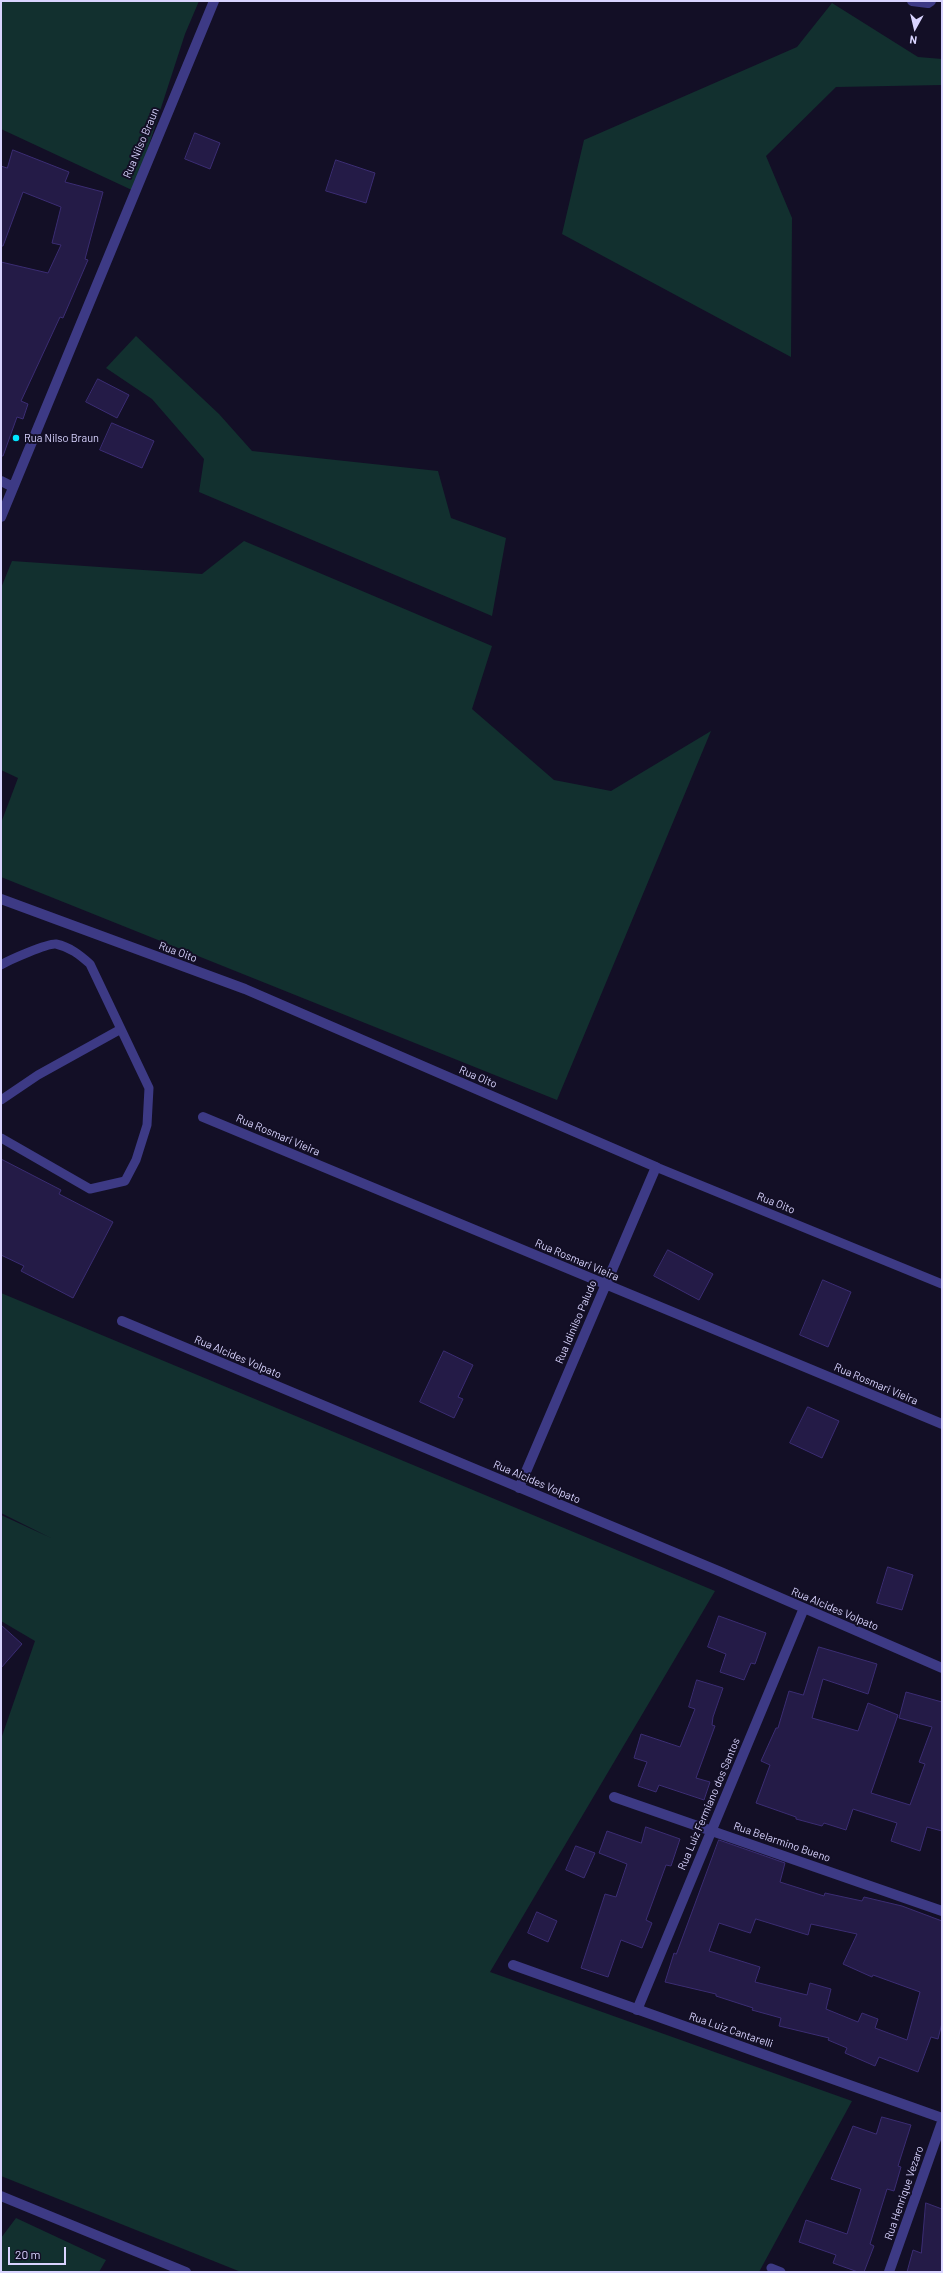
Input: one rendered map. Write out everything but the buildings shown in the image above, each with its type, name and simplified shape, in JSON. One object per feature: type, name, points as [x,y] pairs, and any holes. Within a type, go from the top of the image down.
[{"type":"street","name":"Rua Nilso Braun","points":[[1,517],[214,1]]},
{"type":"street","points":[[912,1],[930,2]]},
{"type":"street","points":[[1,481],[13,487]]},
{"type":"street","name":"Rua Oito","points":[[1,899],[245,989],[656,1167]]},
{"type":"street","name":"Rua Rosmari Vieira","points":[[203,1117],[942,1424]]},
{"type":"street","name":"Rua Idinilso Paludo","points":[[519,1488],[656,1167]]},
{"type":"street","name":"Rua Alcides Volpato","points":[[122,1320],[804,1608],[942,1668]]},
{"type":"street","name":"Rua Luiz Fermiano dos Santos","points":[[637,2010],[804,1608]]},
{"type":"street","name":"Rua Belarmino Bueno","points":[[614,1797],[942,1911]]},
{"type":"street","name":"Rua Luiz Cantarelli","points":[[513,1965],[942,2118]]},
{"type":"street","name":"Rua Henrique Vezaro","points":[[889,2272],[942,2122]]},
{"type":"street","points":[[1,2196],[186,2272]]},
{"type":"lane","points":[[1,965],[10,959],[54,944],[78,953],[90,964],[149,1088],[147,1125],[136,1160],[125,1181],[90,1189],[1,1138]]},
{"type":"lane","points":[[1,1100],[38,1074],[121,1029]]},
{"type":"lane","name":"Rua Oito","points":[[656,1167],[942,1284]]},
{"type":"lane","points":[[770,2268],[781,2272]]},
{"type":"green space","points":[[1,1],[199,1],[185,34],[134,191],[1,129]]},
{"type":"green space","points":[[832,3],[918,57],[942,59],[942,85],[836,87],[766,156],[792,218],[791,357],[562,234],[584,140],[797,47]]},
{"type":"green space","points":[[136,336],[219,414],[252,451],[438,471],[451,518],[506,538],[492,616],[199,492],[204,459],[152,399],[106,368]]},
{"type":"green space","points":[[244,541],[492,646],[472,709],[554,780],[611,791],[711,731],[557,1100],[1,877],[1,823],[18,778],[1,770],[1,588],[12,561],[202,574]]},
{"type":"green space","points":[[1,1293],[715,1591],[490,1972],[852,2101],[759,2272],[241,2272],[1,2176],[1,1739],[35,1641],[1,1621],[1,1515],[51,1538],[1,1513]]},
{"type":"green space","points":[[16,2218],[106,2260],[99,2272],[1,2272],[1,2238]]},
{"type":"place","name":"Rua Nilso Braun","points":[[16,438]]}]
